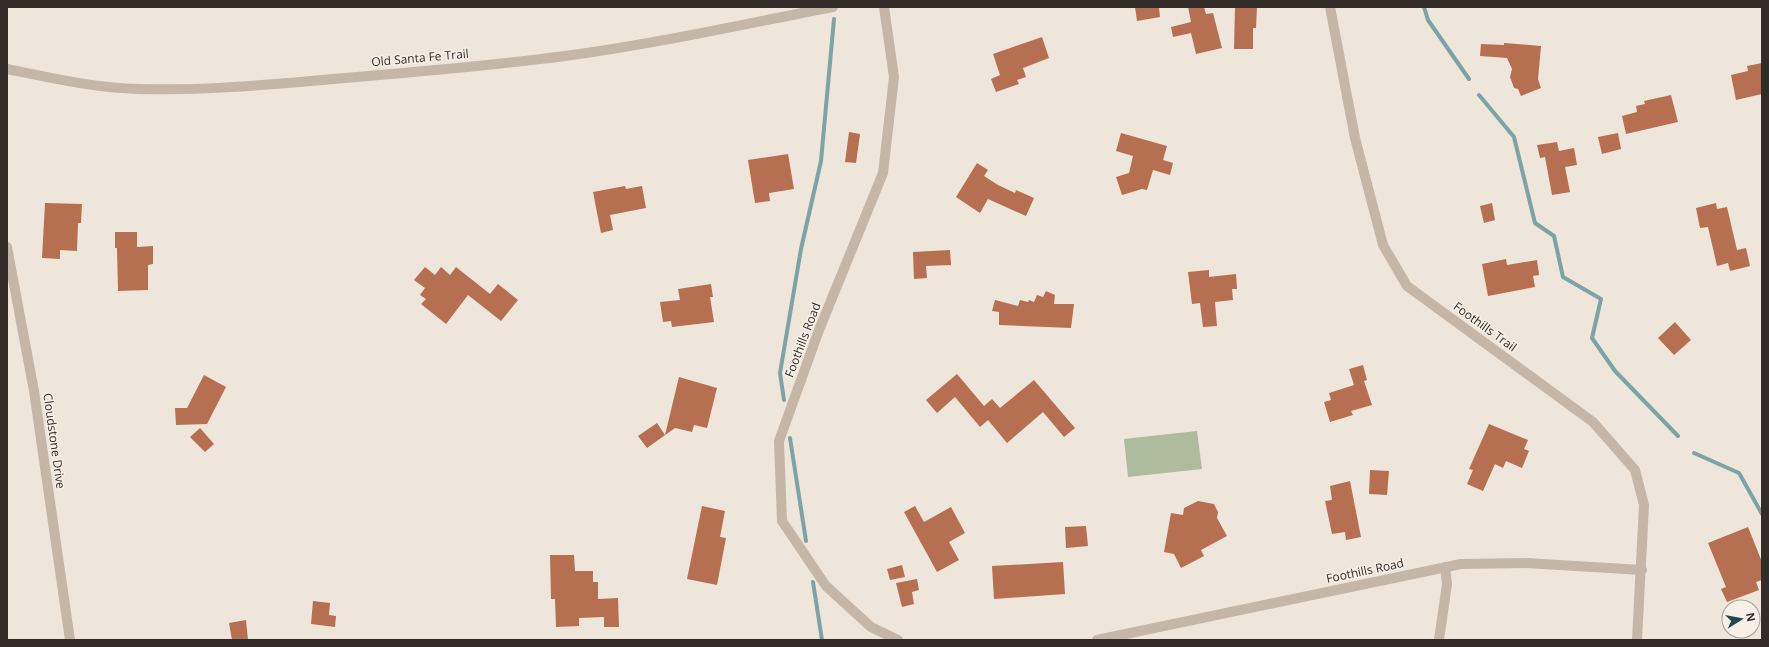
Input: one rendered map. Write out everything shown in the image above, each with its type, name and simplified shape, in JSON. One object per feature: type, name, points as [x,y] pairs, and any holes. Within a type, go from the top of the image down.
[{"type":"street","name":"Old Santa Fe Trail","points":[[7,69],[75,83],[140,89],[207,87],[284,82],[410,72],[566,56],[622,47],[834,7]]},
{"type":"street","name":"Foothills Road","points":[[884,7],[894,77],[883,173],[819,330],[779,441],[782,521],[826,586],[871,627],[898,640]]},
{"type":"street","name":"Foothills Trail","points":[[1330,7],[1356,138],[1383,245],[1407,286],[1593,422],[1635,470],[1644,505],[1642,570],[1637,640]]},
{"type":"street","name":"Cloudstone Drive","points":[[7,248],[34,391],[70,640]]},
{"type":"street","name":"Foothills Road","points":[[1097,640],[1461,564],[1526,562],[1642,570]]},
{"type":"street","points":[[1439,640],[1447,584],[1445,567]]},
{"type":"green space","points":[[1197,431],[1202,469],[1128,477],[1124,439]]},
{"type":"building","points":[[1135,7],[1159,7],[1160,17],[1137,21]]},
{"type":"building","points":[[1188,7],[1204,7],[1206,14],[1213,13],[1222,48],[1196,54],[1191,33],[1173,37],[1171,27],[1191,22]]},
{"type":"building","points":[[1235,7],[1257,7],[1256,28],[1253,28],[1253,49],[1234,49]]},
{"type":"building","points":[[1042,37],[1049,58],[1023,68],[1026,77],[1017,80],[1019,84],[996,92],[991,79],[1000,75],[993,54]]},
{"type":"building","points":[[1504,43],[1541,46],[1538,79],[1541,88],[1521,96],[1518,89],[1514,88],[1510,77],[1512,69],[1507,58],[1480,56],[1481,44],[1504,45]]},
{"type":"building","points":[[1762,63],[1762,94],[1736,100],[1731,75],[1748,71],[1747,66]]},
{"type":"building","points":[[1671,95],[1678,122],[1626,134],[1622,116],[1637,112],[1636,106],[1645,104],[1644,101]]},
{"type":"building","points":[[849,132],[860,134],[856,163],[845,162]]},
{"type":"building","points":[[1121,133],[1167,146],[1163,160],[1173,163],[1170,175],[1153,170],[1147,190],[1142,189],[1122,195],[1116,177],[1129,173],[1133,156],[1116,151]]},
{"type":"building","points":[[1618,133],[1621,149],[1602,154],[1598,137]]},
{"type":"building","points":[[1557,142],[1559,151],[1574,148],[1577,165],[1565,167],[1570,192],[1552,195],[1545,157],[1540,158],[1537,145]]},
{"type":"building","points":[[788,154],[794,189],[769,193],[770,201],[755,203],[748,160]]},
{"type":"building","points":[[977,163],[988,170],[984,176],[998,185],[1015,193],[1016,190],[1034,198],[1026,216],[988,199],[980,213],[956,197]]},
{"type":"building","points":[[625,186],[626,189],[642,186],[646,208],[610,215],[613,230],[601,233],[593,192]]},
{"type":"building","points":[[45,203],[82,204],[81,223],[78,223],[77,251],[60,250],[60,259],[42,258]]},
{"type":"building","points":[[1492,203],[1495,220],[1484,223],[1480,206]]},
{"type":"building","points":[[1716,203],[1717,209],[1727,207],[1737,250],[1746,248],[1750,266],[1730,271],[1728,263],[1717,266],[1708,227],[1700,228],[1696,208]]},
{"type":"building","points":[[115,232],[137,232],[137,247],[153,246],[153,264],[148,265],[148,290],[118,291]]},
{"type":"building","points":[[950,250],[951,265],[926,266],[927,278],[914,279],[913,252]]},
{"type":"building","points":[[1506,259],[1507,265],[1537,260],[1539,275],[1533,276],[1535,287],[1488,296],[1482,264]]},
{"type":"building","points":[[425,267],[435,275],[441,267],[450,275],[456,267],[490,294],[498,284],[518,300],[501,321],[468,295],[446,324],[421,304],[426,299],[420,295],[425,288],[414,280]]},
{"type":"building","points":[[1209,270],[1209,277],[1236,274],[1237,289],[1232,289],[1233,300],[1215,302],[1217,326],[1203,327],[1200,303],[1192,304],[1188,272]]},
{"type":"building","points":[[711,284],[713,297],[710,297],[714,322],[672,327],[671,321],[663,322],[660,302],[680,300],[678,289]]},
{"type":"building","points":[[1046,291],[1055,295],[1054,304],[1074,304],[1071,328],[999,325],[999,312],[992,311],[995,300],[1018,306],[1020,300],[1028,302],[1029,300],[1034,302],[1037,295],[1043,297]]},
{"type":"building","points":[[1675,322],[1691,340],[1674,355],[1658,338]]},
{"type":"building","points":[[1363,365],[1367,380],[1364,381],[1372,405],[1351,411],[1353,415],[1330,422],[1324,402],[1331,400],[1329,393],[1354,385],[1349,369]]},
{"type":"building","points":[[957,374],[984,406],[992,399],[1000,408],[1034,380],[1075,428],[1064,437],[1043,412],[1007,443],[988,420],[980,427],[955,397],[937,413],[926,400]]},
{"type":"building","points":[[204,375],[226,387],[207,424],[176,425],[175,408],[187,408]]},
{"type":"building","points":[[679,377],[717,388],[707,428],[694,425],[692,432],[675,428],[647,448],[638,436],[657,423],[665,435]]},
{"type":"building","points":[[1489,424],[1528,440],[1524,449],[1529,451],[1522,468],[1506,461],[1503,468],[1495,464],[1483,491],[1467,484],[1473,470],[1469,469]]},
{"type":"building","points":[[200,428],[214,444],[205,452],[190,437]]},
{"type":"building","points":[[1370,470],[1389,471],[1387,495],[1369,494]]},
{"type":"building","points":[[1350,481],[1361,537],[1346,540],[1345,532],[1332,534],[1325,501],[1332,500],[1330,486]]},
{"type":"building","points":[[1198,501],[1214,504],[1218,512],[1217,518],[1227,536],[1201,550],[1204,556],[1181,568],[1174,554],[1164,552],[1171,513],[1183,515],[1184,508]]},
{"type":"building","points":[[702,506],[725,511],[720,537],[726,538],[717,585],[687,579]]},
{"type":"building","points":[[915,506],[924,522],[951,507],[965,533],[949,542],[959,560],[937,572],[904,512]]},
{"type":"building","points":[[1086,526],[1088,546],[1066,548],[1065,527]]},
{"type":"building","points":[[1748,527],[1762,562],[1762,580],[1756,582],[1759,590],[1735,599],[1726,599],[1721,589],[1726,587],[1708,543]]},
{"type":"building","points":[[550,555],[574,555],[575,571],[593,571],[593,582],[598,582],[598,599],[618,598],[619,627],[604,627],[604,617],[579,618],[579,626],[556,627],[555,599],[551,599]]},
{"type":"building","points":[[1063,562],[1065,594],[994,599],[992,566]]},
{"type":"building","points":[[902,565],[905,577],[890,580],[887,569]]},
{"type":"building","points":[[917,579],[919,590],[912,592],[914,604],[902,607],[896,583]]},
{"type":"building","points":[[313,601],[330,603],[329,615],[336,616],[335,627],[311,624]]},
{"type":"building","points":[[246,620],[248,640],[232,640],[229,623]]},
{"type":"waterway","points":[[1424,7],[1428,20],[1469,79]]},
{"type":"waterway","points":[[784,400],[780,373],[801,249],[821,161],[834,19]]},
{"type":"waterway","points":[[1479,95],[1514,137],[1535,223],[1554,236],[1563,277],[1601,299],[1592,338],[1615,371],[1678,436]]},
{"type":"waterway","points":[[790,438],[806,541]]},
{"type":"waterway","points":[[1694,453],[1739,473],[1762,514]]},
{"type":"waterway","points":[[813,582],[822,640]]}]
